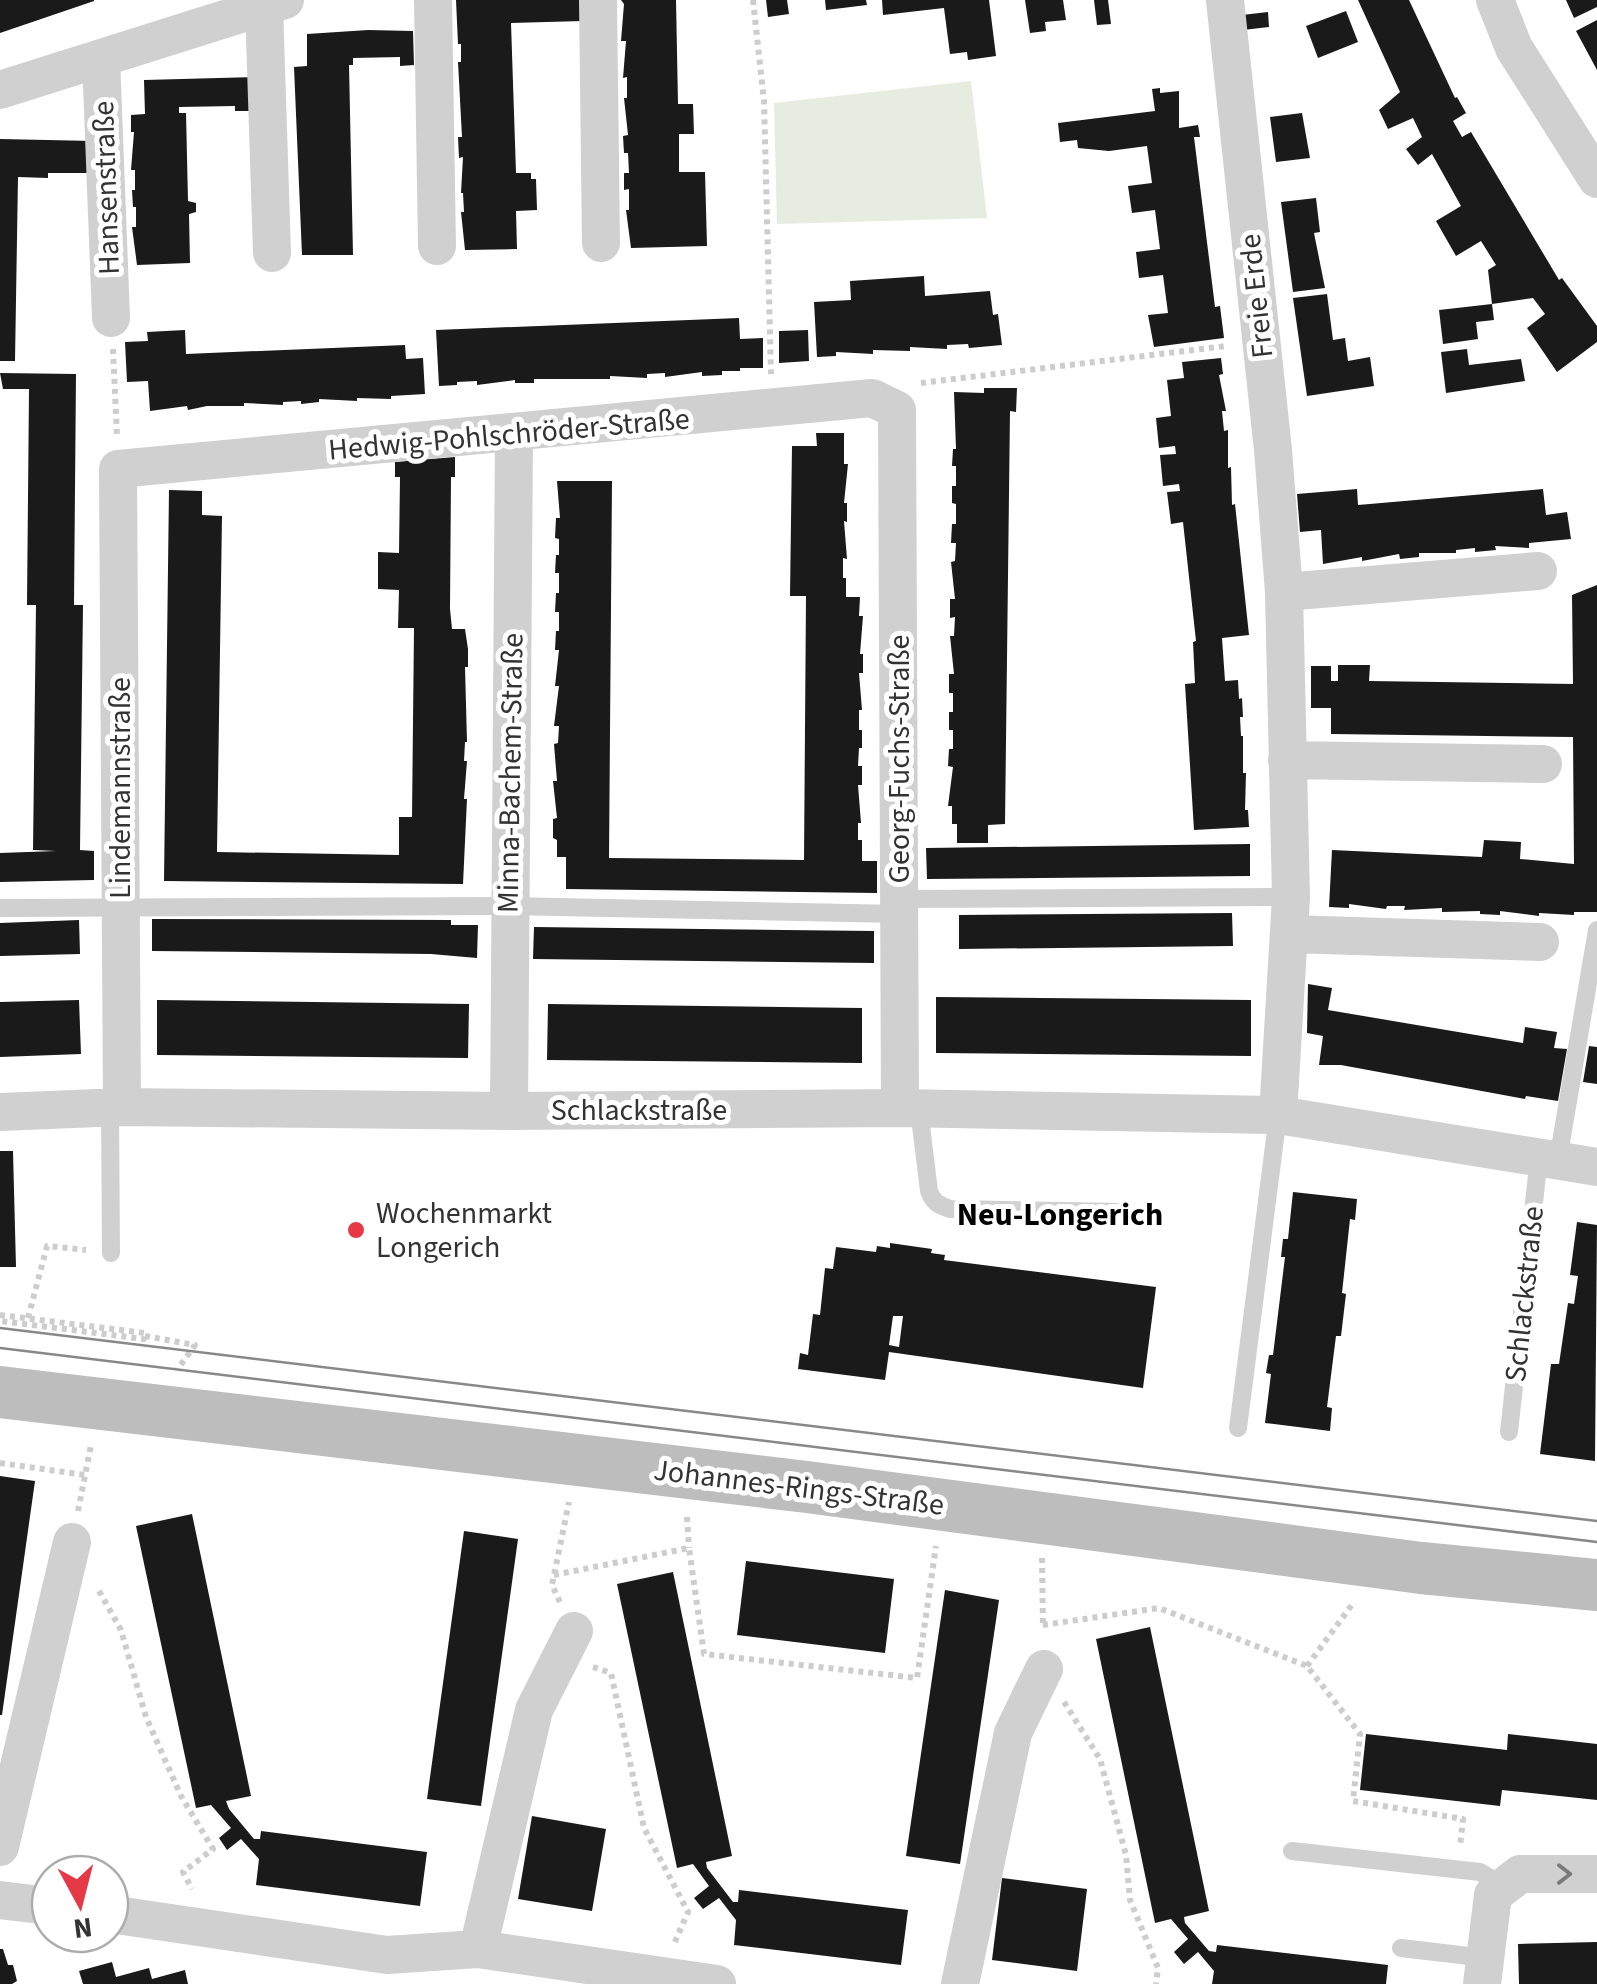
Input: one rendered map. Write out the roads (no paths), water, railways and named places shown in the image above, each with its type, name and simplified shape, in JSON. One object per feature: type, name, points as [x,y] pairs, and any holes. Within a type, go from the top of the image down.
[{"type":"street","points":[[433,0],[437,246]]},
{"type":"street","points":[[598,0],[601,243]]},
{"type":"street","name":"Freie Erde","points":[[1226,0],[1284,592],[1290,915],[1278,1116]]},
{"type":"street","points":[[1495,0],[1514,48],[1597,180]]},
{"type":"street","name":"Hansenstraße","points":[[0,90],[101,58],[186,14],[274,3],[272,253]]},
{"type":"street","name":"Hansenstraße","points":[[101,58],[111,318]]},
{"type":"street","name":"Hedwig-Pohlschröder-Straße","points":[[118,470],[872,398],[897,410]]},
{"type":"street","name":"Georg-Fuchs-Straße","points":[[897,410],[899,906],[910,1109]]},
{"type":"street","name":"Minna-Bachem-Straße","points":[[509,1111],[514,434]]},
{"type":"street","name":"Lindemannstraße","points":[[116,1108],[120,907],[118,470]]},
{"type":"street","points":[[1284,592],[1538,572]]},
{"type":"street","points":[[1287,760],[1544,764]]},
{"type":"street","points":[[1290,915],[1540,942]]},
{"type":"street","name":"Schlackstraße","points":[[0,1112],[116,1108],[910,1109],[1278,1116],[1597,1167]]},
{"type":"street","name":"Johannes-Rings-Straße","points":[[0,1392],[807,1487],[1421,1568],[1597,1585]]},
{"type":"street","points":[[0,1847],[72,1542]]},
{"type":"street","points":[[478,1949],[534,1710],[574,1631]]},
{"type":"street","points":[[960,1984],[1014,1733],[1044,1670]]},
{"type":"street","points":[[1484,1971],[1493,1896],[1504,1886],[1520,1874],[1597,1874]]},
{"type":"street","points":[[0,1900],[30,1904]]},
{"type":"street","points":[[130,1917],[201,1928],[390,1970],[478,1949],[717,1984]]},
{"type":"lane","points":[[0,908],[899,906],[1290,915]]},
{"type":"lane","points":[[1549,1158],[1597,930]]},
{"type":"lane","points":[[111,1253],[116,1108]]},
{"type":"lane","points":[[910,1109],[932,1200],[939,1205],[950,1209],[1124,1212]]},
{"type":"lane","points":[[1238,1428],[1278,1116]]},
{"type":"lane","name":"Schlackstraße","points":[[1509,1432],[1549,1158]]},
{"type":"lane","points":[[1292,1851],[1480,1872],[1504,1886]]},
{"type":"lane","points":[[1401,1948],[1484,1971]]},
{"type":"tram line","points":[[0,1328],[1597,1521]]},
{"type":"tram line","points":[[0,1348],[1597,1542]]},
{"type":"place","name":"Wochenmarkt Longerich","points":[[356,1230]]},
{"type":"district","name":"Neu-Longerich","points":[[1060,1214]]}]
